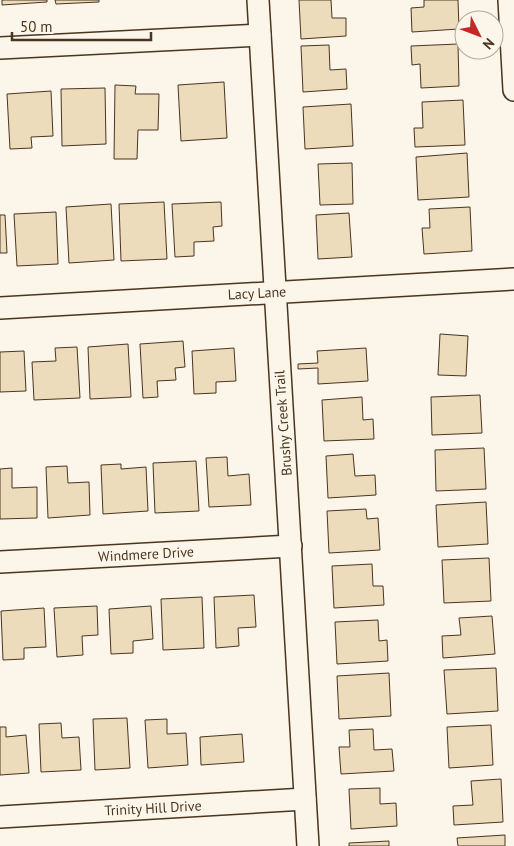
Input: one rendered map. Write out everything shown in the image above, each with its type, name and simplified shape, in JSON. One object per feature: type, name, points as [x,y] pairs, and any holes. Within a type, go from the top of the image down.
[{"type":"street","name":"Brushy Creek Trail","points":[[258,0],[308,846]]},
{"type":"street","points":[[509,0],[514,90]]},
{"type":"street","points":[[0,48],[260,35]]},
{"type":"street","name":"Lacy Lane","points":[[0,308],[514,279]]},
{"type":"street","name":"Windmere Drive","points":[[0,562],[291,546]]},
{"type":"street","name":"Trinity Hill Drive","points":[[0,817],[305,799]]},
{"type":"building","points":[[2,0],[47,0],[47,2],[2,5]]},
{"type":"building","points":[[55,0],[99,0],[99,2],[56,4]]},
{"type":"building","points":[[299,0],[331,0],[332,18],[346,18],[346,36],[301,39]]},
{"type":"building","points":[[424,0],[458,0],[458,10],[454,10],[454,29],[412,32],[411,8],[424,7]]},
{"type":"building","points":[[454,44],[454,60],[458,60],[459,86],[421,88],[420,64],[412,65],[411,46]]},
{"type":"building","points":[[329,45],[330,70],[346,69],[347,89],[303,92],[301,46]]},
{"type":"building","points":[[224,82],[227,138],[181,141],[178,85]]},
{"type":"building","points":[[115,85],[136,86],[135,94],[159,94],[158,130],[138,130],[137,159],[114,159]]},
{"type":"building","points":[[105,88],[106,144],[62,146],[61,89]]},
{"type":"building","points":[[51,91],[53,136],[31,137],[32,148],[10,149],[7,94]]},
{"type":"building","points":[[463,100],[465,145],[415,147],[414,128],[423,128],[422,102]]},
{"type":"building","points":[[351,104],[353,146],[305,149],[303,107]]},
{"type":"building","points":[[467,153],[469,197],[418,200],[416,157]]},
{"type":"building","points":[[352,163],[353,204],[320,205],[318,164]]},
{"type":"building","points":[[164,202],[167,259],[121,261],[119,204]]},
{"type":"building","points":[[221,202],[222,226],[213,227],[214,241],[194,242],[194,256],[175,257],[172,204]]},
{"type":"building","points":[[111,204],[114,260],[69,263],[66,207]]},
{"type":"building","points":[[470,207],[472,251],[424,254],[422,228],[430,228],[429,209]]},
{"type":"building","points":[[56,212],[58,264],[17,266],[14,214]]},
{"type":"building","points":[[349,213],[352,257],[318,259],[316,215]]},
{"type":"building","points":[[0,215],[5,215],[7,253],[0,253]]},
{"type":"building","points":[[440,334],[468,336],[466,376],[438,375]]},
{"type":"building","points":[[183,341],[185,367],[175,368],[176,380],[157,381],[158,397],[143,398],[140,344]]},
{"type":"building","points":[[128,344],[131,397],[90,399],[88,347]]},
{"type":"building","points":[[77,347],[80,398],[34,400],[32,362],[56,361],[55,348]]},
{"type":"building","points":[[234,348],[236,381],[216,382],[216,393],[194,394],[192,351]]},
{"type":"building","points":[[366,348],[368,381],[318,384],[318,368],[298,369],[298,364],[318,363],[317,351]]},
{"type":"building","points":[[24,351],[26,391],[0,392],[0,352]]},
{"type":"building","points":[[480,395],[482,433],[432,435],[431,397]]},
{"type":"building","points":[[362,397],[363,420],[373,419],[374,439],[324,441],[322,400]]},
{"type":"building","points":[[484,448],[486,489],[436,491],[435,450]]},
{"type":"building","points":[[353,454],[355,476],[375,475],[376,495],[328,498],[326,456]]},
{"type":"building","points":[[227,457],[228,476],[249,474],[251,505],[209,507],[206,458]]},
{"type":"building","points":[[196,461],[199,511],[155,513],[153,463]]},
{"type":"building","points":[[121,464],[121,469],[146,467],[148,511],[103,514],[101,465]]},
{"type":"building","points":[[67,466],[68,483],[89,482],[90,515],[48,518],[46,467]]},
{"type":"building","points":[[12,468],[12,488],[37,487],[37,518],[0,519],[0,469]]},
{"type":"building","points":[[486,502],[488,544],[438,547],[436,505]]},
{"type":"building","points":[[366,509],[367,519],[378,518],[380,550],[329,553],[327,511]]},
{"type":"building","points":[[489,558],[491,601],[444,603],[442,560]]},
{"type":"building","points":[[372,564],[373,586],[383,586],[384,605],[334,608],[332,566]]},
{"type":"building","points":[[254,595],[256,627],[238,628],[239,646],[216,648],[214,597]]},
{"type":"building","points":[[202,597],[204,648],[163,650],[161,599]]},
{"type":"building","points":[[97,606],[98,635],[82,636],[83,655],[57,657],[54,608]]},
{"type":"building","points":[[151,606],[153,639],[133,641],[133,653],[111,654],[109,609]]},
{"type":"building","points":[[44,608],[46,647],[24,648],[24,659],[3,660],[1,611]]},
{"type":"building","points":[[492,616],[495,654],[443,658],[442,636],[461,635],[459,618]]},
{"type":"building","points":[[378,620],[379,641],[387,640],[388,661],[337,664],[335,622]]},
{"type":"building","points":[[496,668],[498,711],[447,714],[444,670]]},
{"type":"building","points":[[389,673],[391,716],[339,719],[337,676]]},
{"type":"building","points":[[127,718],[130,768],[95,770],[93,719]]},
{"type":"building","points":[[167,719],[167,734],[186,733],[188,765],[148,768],[145,720]]},
{"type":"building","points":[[61,723],[62,738],[79,737],[81,770],[41,772],[39,724]]},
{"type":"building","points":[[491,725],[493,765],[449,768],[447,727]]},
{"type":"building","points":[[0,727],[6,727],[6,737],[26,735],[29,773],[0,775]]},
{"type":"building","points":[[373,729],[374,750],[392,749],[394,771],[341,774],[339,747],[350,747],[349,730]]},
{"type":"building","points":[[242,734],[244,762],[201,765],[200,737]]},
{"type":"building","points":[[501,779],[503,822],[454,825],[453,806],[473,805],[471,781]]},
{"type":"building","points":[[380,788],[380,804],[396,803],[397,826],[351,829],[349,789]]},
{"type":"building","points":[[505,835],[505,846],[458,846],[457,838]]},
{"type":"building","points":[[389,841],[389,846],[349,846],[349,843]]}]
